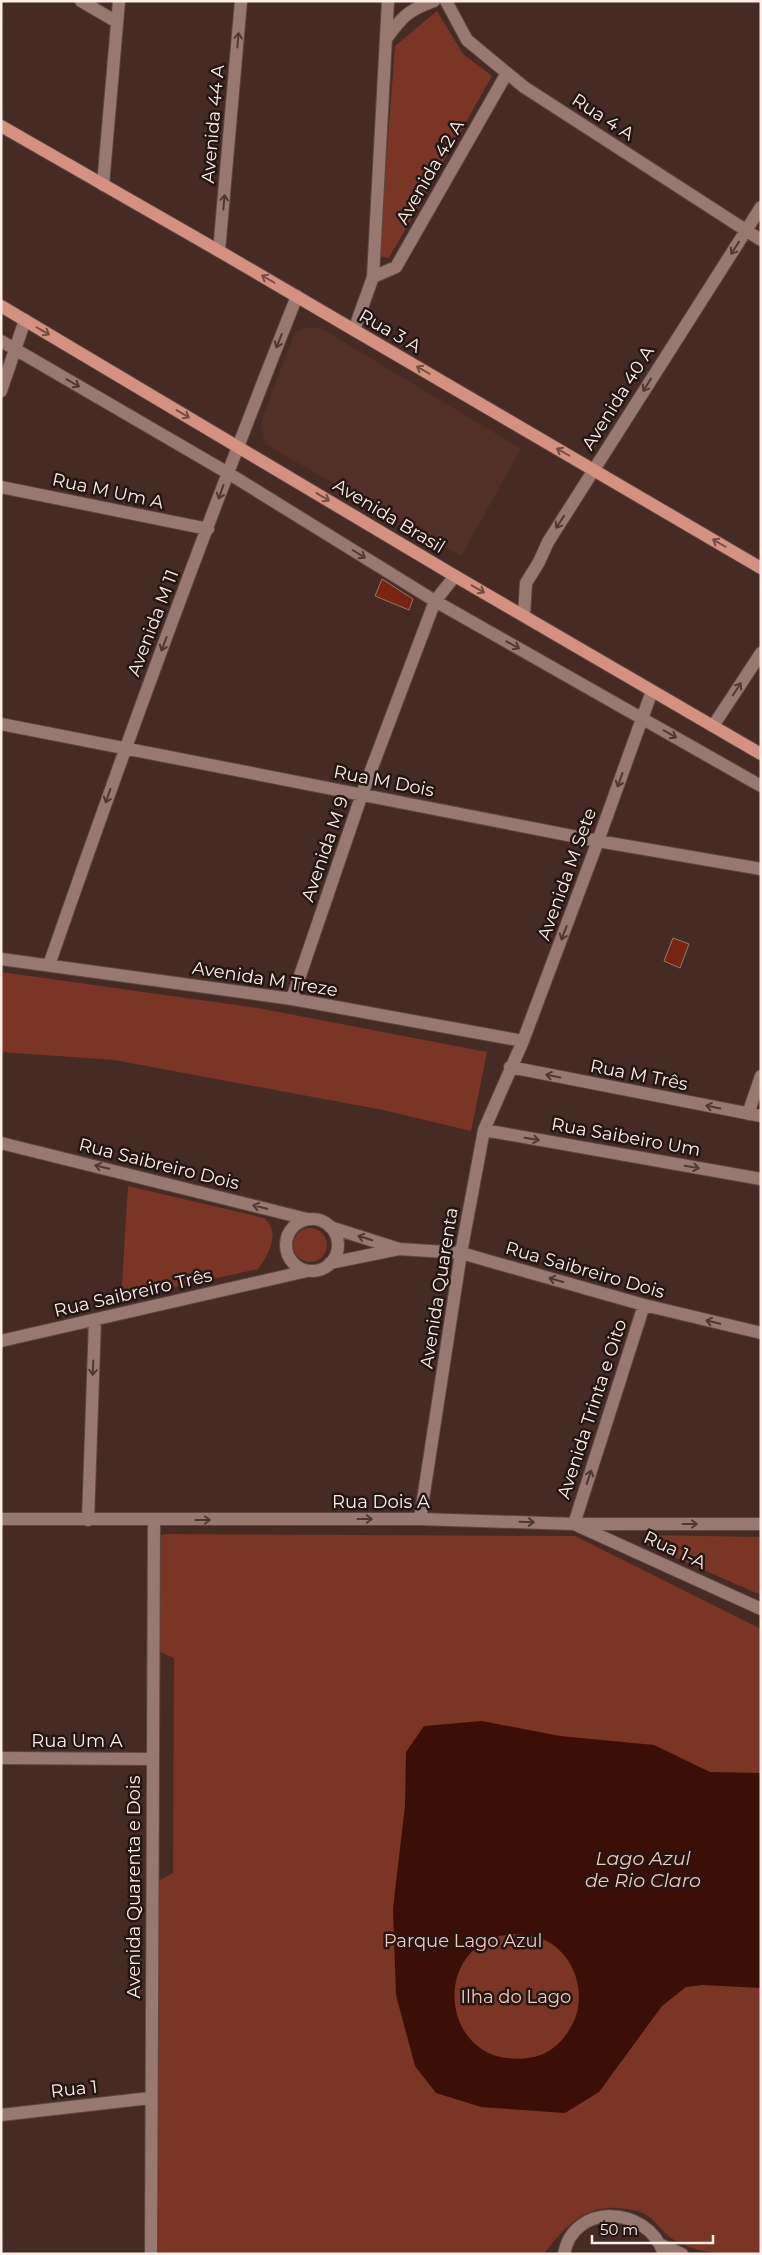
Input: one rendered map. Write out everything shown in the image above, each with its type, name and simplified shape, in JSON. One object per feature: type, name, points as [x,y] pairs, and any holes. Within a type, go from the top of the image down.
[{"type":"main road","name":"Rua 3 A","points":[[1,126],[219,250],[761,568]]},
{"type":"main road","name":"Avenida Brasil","points":[[1,306],[455,576],[761,754]]},
{"type":"street","points":[[81,1],[117,22]]},
{"type":"street","points":[[103,185],[119,1]]},
{"type":"street","name":"Avenida 44 A","points":[[219,250],[241,1]]},
{"type":"street","name":"Avenida 42 A","points":[[354,330],[373,277],[388,1]]},
{"type":"street","points":[[386,40],[403,16],[415,8],[434,1]]},
{"type":"street","name":"Rua 4 A","points":[[446,1],[467,40],[524,87],[761,240]]},
{"type":"street","name":"Avenida 42 A","points":[[373,277],[396,267],[507,72]]},
{"type":"street","name":"Avenida 40 A","points":[[524,615],[526,583],[539,562],[548,542],[761,207]]},
{"type":"street","name":"Avenida M 11","points":[[49,965],[125,748],[208,529],[237,446],[297,296]]},
{"type":"street","points":[[1,391],[25,320]]},
{"type":"street","points":[[1,341],[228,473],[435,601],[761,786]]},
{"type":"street","name":"Rua M Um A","points":[[1,487],[208,529]]},
{"type":"street","name":"Avenida M 9","points":[[292,999],[362,794],[435,601],[455,576]]},
{"type":"street","points":[[713,726],[761,653]]},
{"type":"street","name":"Avenida M Sete","points":[[510,1067],[523,1041],[652,691]]},
{"type":"street","name":"Rua M Dois","points":[[1,724],[598,841],[761,869]]},
{"type":"street","name":"Avenida M Treze","points":[[1,959],[292,999],[523,1041]]},
{"type":"street","name":"Rua M Três","points":[[510,1067],[754,1115]]},
{"type":"street","name":"Avenida Quarenta","points":[[420,1519],[461,1253],[484,1130],[510,1067]]},
{"type":"street","points":[[754,1115],[761,1076]]},
{"type":"street","name":"Rua Saibeiro Um","points":[[484,1130],[761,1179]]},
{"type":"street","name":"Rua Saibreiro Dois","points":[[1,1143],[307,1219]]},
{"type":"street","points":[[307,1219],[316,1219],[330,1227],[338,1241],[338,1249],[330,1263],[316,1271],[307,1271],[292,1262],[287,1254],[287,1236],[292,1228],[307,1219]]},
{"type":"street","name":"Rua Saibreiro Dois","points":[[330,1227],[399,1249],[461,1253],[644,1305],[761,1333]]},
{"type":"street","name":"Rua Saibreiro Dois","points":[[330,1263],[399,1249]]},
{"type":"street","name":"Rua Saibreiro Três","points":[[272,1279],[292,1262]]},
{"type":"street","name":"Rua Saibreiro Três","points":[[1,1341],[307,1271]]},
{"type":"street","name":"Avenida Trinta e Oito","points":[[574,1524],[644,1305]]},
{"type":"street","points":[[88,1520],[95,1320]]},
{"type":"street","name":"Rua Dois A","points":[[1,1519],[154,1521],[420,1519],[574,1524],[761,1524]]},
{"type":"street","name":"Avenida Quarenta e Dois","points":[[150,2254],[154,1521]]},
{"type":"street","name":"Rua 1-A","points":[[574,1524],[761,1609]]},
{"type":"street","name":"Rua Um A","points":[[1,1758],[152,1760]]},
{"type":"street","name":"Rua 1","points":[[1,2115],[150,2098]]},
{"type":"street","points":[[563,2253],[567,2242],[579,2228],[595,2219],[612,2216],[639,2222],[653,2233],[662,2250],[682,2254]]},
{"type":"shaded area","points":[[308,327],[322,329],[521,449],[461,556],[265,444],[261,423],[294,333]]},
{"type":"green space","points":[[437,11],[463,54],[492,76],[389,258],[379,256],[395,46]]},
{"type":"green space","points":[[1,972],[258,1008],[487,1052],[471,1131],[383,1110],[114,1060],[1,1052]]},
{"type":"green space","points":[[128,1186],[264,1218],[272,1230],[272,1244],[258,1269],[121,1299]]},
{"type":"green space","points":[[310,1228],[322,1233],[327,1245],[322,1257],[310,1262],[298,1257],[293,1245],[298,1233]]},
{"type":"green space","name":"Parque Lago Azul","points":[[165,1534],[575,1536],[761,1629],[761,2254],[716,2253],[694,2249],[674,2240],[645,2214],[619,2208],[606,2208],[576,2220],[559,2235],[544,2254],[157,2254],[157,1882],[173,1873],[174,1658],[160,1652],[159,1536]]},
{"type":"green space","points":[[647,1535],[761,1537],[761,1595],[644,1544]]},
{"type":"water","name":"Lago Azul de Rio Claro","points":[[482,1721],[560,1736],[654,1745],[710,1772],[761,1773],[761,1988],[703,1985],[686,1987],[662,2006],[599,2092],[565,2113],[481,2107],[436,2093],[415,2066],[396,1995],[393,1908],[405,1806],[406,1752],[424,1726]],"holes":[[[520,1934],[535,1936],[549,1942],[566,1958],[577,1980],[579,2004],[576,2016],[569,2030],[560,2042],[548,2052],[534,2057],[504,2058],[481,2048],[465,2032],[456,2011],[455,1988],[462,1966],[476,1948],[499,1936]]]},
{"type":"building","points":[[382,579],[413,599],[409,610],[375,596]]},
{"type":"building","points":[[673,938],[689,944],[680,968],[664,961]]},
{"type":"park label","name":"Ilha do Lago","points":[[516,1997]]}]
